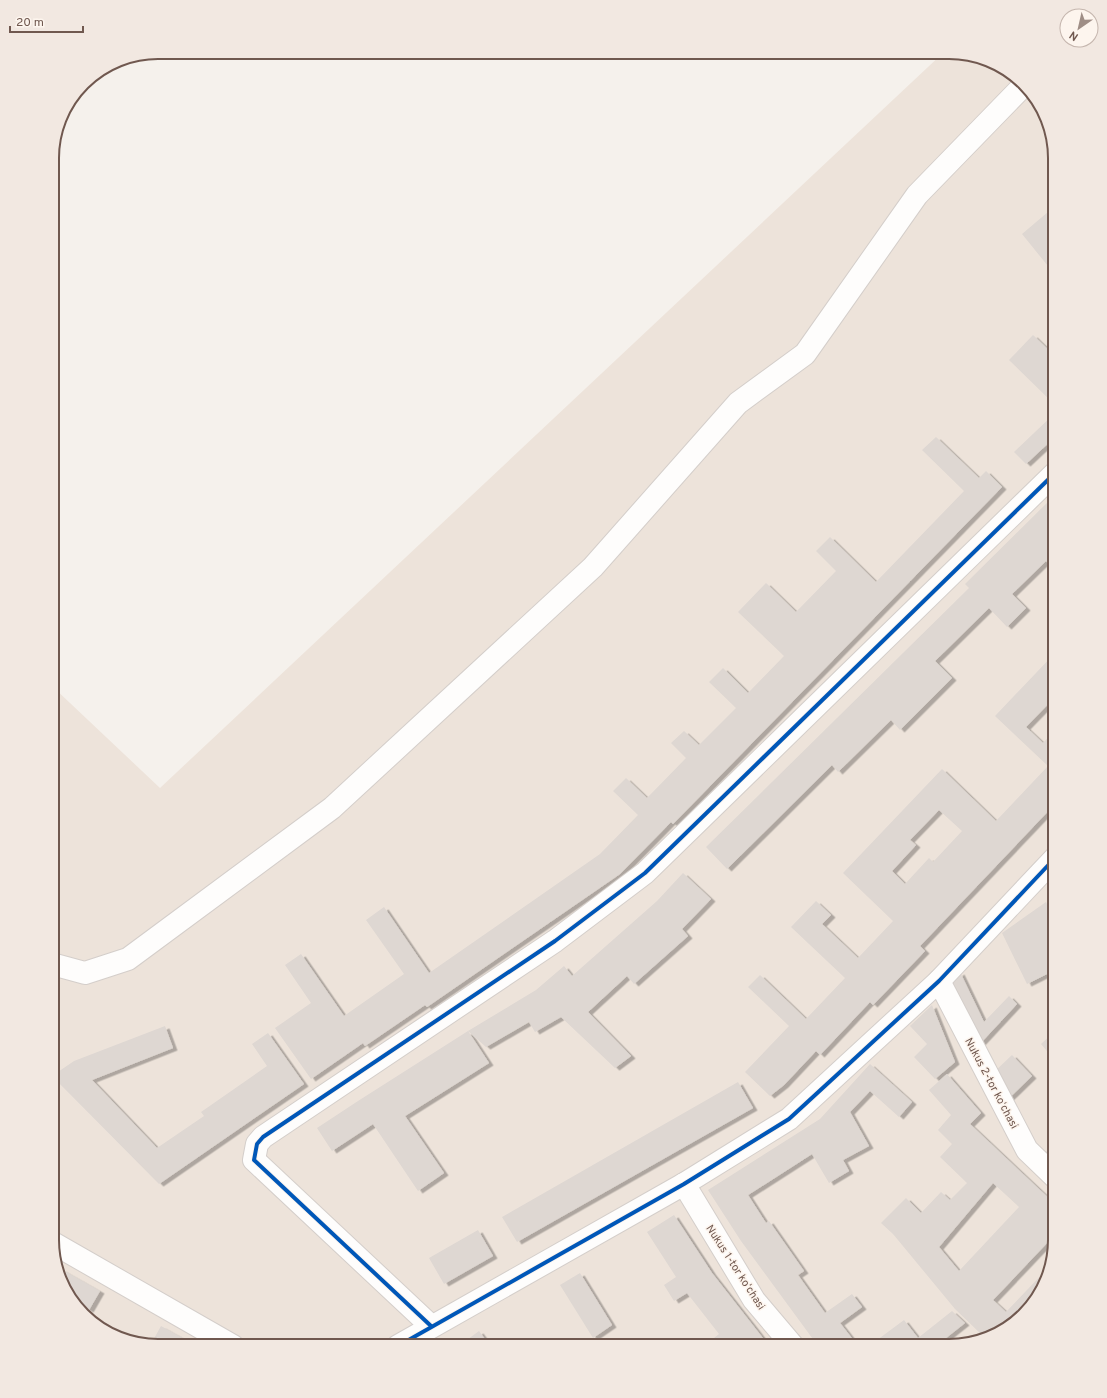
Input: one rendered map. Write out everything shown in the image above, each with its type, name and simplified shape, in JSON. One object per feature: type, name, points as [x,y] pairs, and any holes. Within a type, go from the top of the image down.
[{"type":"street","points":[[59,966],[85,973],[128,959],[332,808],[593,567],[738,402],[805,354],[917,196],[1020,89]]},
{"type":"street","points":[[432,1326],[254,1160],[257,1144],[270,1132],[555,941],[645,873],[1048,480]]},
{"type":"street","points":[[410,1339],[684,1184],[789,1119],[939,981],[1048,865]]},
{"type":"street","name":"Nukus 2-tor koʻchasi","points":[[939,981],[1027,1150],[1048,1170]]},
{"type":"street","name":"Nukus 1-tor koʻchasi","points":[[684,1184],[754,1300],[787,1339]]},
{"type":"street","points":[[60,1247],[220,1339]]},
{"type":"shaded area","points":[[937,59],[956,59],[968,61],[993,69],[1009,79],[1028,98],[1035,108],[1045,132],[1048,158],[1048,1240],[1045,1266],[1035,1290],[1028,1300],[1004,1322],[993,1329],[975,1336],[949,1339],[158,1339],[132,1336],[108,1326],[84,1305],[72,1290],[62,1266],[60,1253],[59,693],[160,788]]},
{"type":"building","points":[[1048,212],[1048,266],[1022,234]]},
{"type":"building","points":[[1033,335],[1048,349],[1048,398],[1009,360]]},
{"type":"building","points":[[1048,420],[1048,444],[1026,464],[1014,452]]},
{"type":"building","points":[[936,437],[979,478],[986,471],[1002,487],[673,824],[671,822],[620,874],[427,1007],[425,1005],[365,1046],[363,1043],[311,1079],[275,1028],[311,1003],[285,965],[301,954],[344,1016],[404,974],[366,920],[384,907],[429,973],[600,854],[638,815],[613,791],[626,778],[647,798],[686,758],[671,743],[684,731],[699,745],[736,708],[709,682],[723,668],[748,693],[784,656],[738,612],[766,583],[796,612],[836,571],[816,551],[830,537],[876,582],[964,491],[922,450]]},
{"type":"building","points":[[1048,502],[1048,563],[1046,561],[1012,594],[1026,608],[1007,627],[989,608],[935,661],[952,678],[900,730],[891,720],[838,772],[832,765],[727,869],[706,847],[969,588],[965,584]]},
{"type":"building","points":[[1048,660],[1048,704],[1026,727],[1043,743],[1048,738],[1048,766],[995,716]]},
{"type":"building","points":[[1048,766],[1048,811],[920,946],[925,951],[873,1005],[870,1002],[820,1055],[816,1051],[784,1085],[770,1096],[745,1072],[789,1026],[748,987],[760,975],[806,1019],[845,978],[791,927],[816,901],[831,915],[822,924],[858,958],[893,921],[843,873],[942,769],[996,821]],"holes":[[[939,810],[962,831],[933,862],[929,858],[905,884],[892,871],[916,845],[910,840]]]},
{"type":"building","points":[[683,873],[711,899],[682,929],[688,936],[634,984],[627,976],[588,1012],[631,1056],[615,1068],[561,1017],[535,1032],[529,1022],[486,1047],[468,1031],[536,990],[564,966],[572,976],[657,901]]},
{"type":"building","points":[[1046,902],[1048,906],[1048,974],[1027,984],[1002,933]]},
{"type":"building","points":[[960,972],[984,1022],[1009,996],[1017,1004],[978,1046],[946,983]]},
{"type":"building","points":[[932,1005],[955,1062],[935,1079],[914,1057],[927,1044],[910,1026]]},
{"type":"building","points":[[165,1026],[173,1048],[92,1080],[157,1148],[204,1116],[201,1112],[267,1066],[252,1044],[268,1033],[304,1084],[159,1184],[59,1083],[59,1071],[74,1061]]},
{"type":"building","points":[[468,1031],[489,1063],[405,1116],[444,1173],[418,1191],[373,1124],[332,1151],[317,1128]]},
{"type":"building","points":[[1048,1038],[1048,1052],[1041,1044]]},
{"type":"building","points":[[1012,1055],[1032,1076],[1006,1101],[992,1074]]},
{"type":"building","points":[[870,1064],[912,1102],[899,1117],[870,1091],[850,1112],[869,1146],[843,1160],[849,1171],[829,1183],[812,1154],[748,1195],[766,1223],[769,1221],[804,1271],[798,1275],[825,1313],[852,1294],[862,1307],[840,1323],[853,1339],[813,1339],[741,1241],[708,1190],[820,1119]]},
{"type":"building","points":[[947,1074],[981,1113],[970,1124],[1048,1197],[1048,1242],[993,1300],[1006,1312],[1041,1275],[1035,1290],[1028,1300],[1014,1314],[993,1329],[981,1334],[955,1309],[893,1234],[881,1223],[906,1198],[921,1213],[941,1192],[950,1200],[967,1183],[940,1157],[952,1144],[938,1130],[951,1115],[929,1090]],"holes":[[[993,1183],[1019,1207],[959,1271],[939,1247]]]},
{"type":"building","points":[[738,1082],[753,1108],[517,1242],[502,1217]]},
{"type":"building","points":[[674,1215],[712,1273],[764,1339],[713,1339],[719,1334],[687,1293],[674,1301],[664,1285],[676,1277],[647,1232]]},
{"type":"building","points":[[478,1230],[493,1256],[444,1284],[429,1258]]},
{"type":"building","points":[[64,1271],[100,1291],[89,1310],[72,1290]]},
{"type":"building","points":[[580,1273],[612,1325],[593,1338],[560,1285]]},
{"type":"building","points":[[952,1311],[965,1323],[945,1339],[878,1339],[904,1320],[918,1338]]},
{"type":"building","points":[[161,1326],[184,1339],[158,1339],[154,1339]]},
{"type":"building","points":[[479,1331],[485,1339],[468,1339]]},
{"type":"cycle path","points":[[431,1326],[254,1160],[257,1144],[263,1137],[555,941],[645,873],[1048,480]]},
{"type":"cycle path","points":[[410,1339],[684,1184],[789,1119],[939,981],[1048,865]]}]
